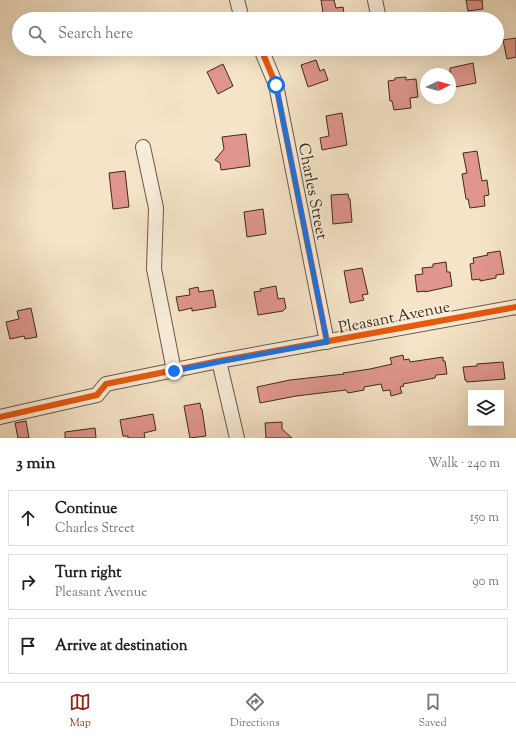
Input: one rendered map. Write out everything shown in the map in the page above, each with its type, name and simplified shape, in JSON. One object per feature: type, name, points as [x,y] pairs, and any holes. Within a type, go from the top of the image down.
[{"type":"street","points":[[237,0],[240,12]]},
{"type":"street","points":[[375,0],[378,12]]},
{"type":"street","name":"Charles Street","points":[[264,56],[276,85],[327,342]]},
{"type":"street","points":[[143,147],[156,208],[154,269],[174,371]]},
{"type":"street","name":"Pleasant Avenue","points":[[0,417],[97,395],[106,384],[516,307]]},
{"type":"street","points":[[219,362],[237,438]]},
{"type":"building","points":[[321,0],[334,0],[336,8],[343,7],[344,12],[323,12]]},
{"type":"building","points":[[466,0],[482,0],[483,9],[468,11]]},
{"type":"building","points":[[516,38],[516,57],[507,59],[504,40]]},
{"type":"building","points":[[316,60],[320,71],[324,69],[328,80],[308,87],[301,65]]},
{"type":"building","points":[[473,63],[476,83],[456,87],[456,68],[450,68]]},
{"type":"building","points":[[223,64],[233,86],[218,94],[207,72]]},
{"type":"building","points":[[406,77],[406,80],[416,79],[418,97],[410,98],[411,108],[394,110],[392,101],[390,101],[388,81],[395,80],[395,78]]},
{"type":"building","points":[[342,113],[347,145],[322,150],[320,138],[329,136],[326,116]]},
{"type":"building","points":[[246,134],[250,166],[221,170],[220,163],[215,160],[224,149],[222,137]]},
{"type":"building","points":[[477,151],[482,181],[487,180],[489,195],[484,196],[485,206],[470,208],[468,199],[466,199],[462,174],[467,173],[463,153]]},
{"type":"building","points":[[125,171],[129,207],[113,209],[109,173]]},
{"type":"building","points":[[348,194],[350,199],[352,222],[333,224],[331,195]]},
{"type":"building","points":[[263,209],[266,234],[247,237],[244,212]]},
{"type":"building","points":[[500,251],[504,274],[496,275],[496,278],[480,281],[480,279],[472,280],[470,264],[474,263],[473,258],[488,255],[487,253]]},
{"type":"building","points":[[446,262],[447,272],[450,272],[452,286],[425,292],[417,292],[415,275],[423,274],[422,268],[433,267],[433,264]]},
{"type":"building","points":[[362,268],[368,294],[362,295],[364,300],[350,303],[344,271]]},
{"type":"building","points":[[276,286],[278,299],[284,298],[286,308],[283,311],[258,315],[254,292],[261,291],[260,289]]},
{"type":"building","points":[[198,287],[199,292],[213,290],[216,307],[192,311],[192,308],[179,311],[176,297],[190,295],[189,289]]},
{"type":"building","points":[[31,308],[37,337],[25,339],[24,336],[10,339],[6,322],[19,319],[17,311]]},
{"type":"building","points":[[403,355],[404,360],[409,359],[410,362],[443,357],[447,374],[436,375],[435,378],[403,384],[404,386],[400,387],[402,393],[391,396],[390,390],[383,391],[381,384],[364,387],[364,390],[348,393],[346,390],[296,396],[260,403],[257,387],[290,380],[344,374],[343,373],[370,369],[392,364],[390,358]]},
{"type":"building","points":[[503,362],[505,379],[467,382],[465,380],[463,367],[477,366],[477,364]]},
{"type":"building","points":[[200,403],[206,436],[190,438],[184,406]]},
{"type":"building","points":[[153,414],[156,430],[144,433],[145,438],[128,438],[128,436],[123,436],[120,420]]},
{"type":"building","points":[[26,421],[29,438],[18,438],[15,423]]},
{"type":"building","points":[[282,422],[282,429],[292,438],[266,438],[265,423]]},
{"type":"building","points":[[95,428],[96,438],[65,438],[65,432]]},
{"type":"cycle path","points":[[264,56],[276,85],[327,342]]},
{"type":"cycle path","points":[[0,417],[97,395],[106,384],[219,361],[516,307]]},
{"type":"route","points":[[174,371],[327,342],[276,85]]}]
